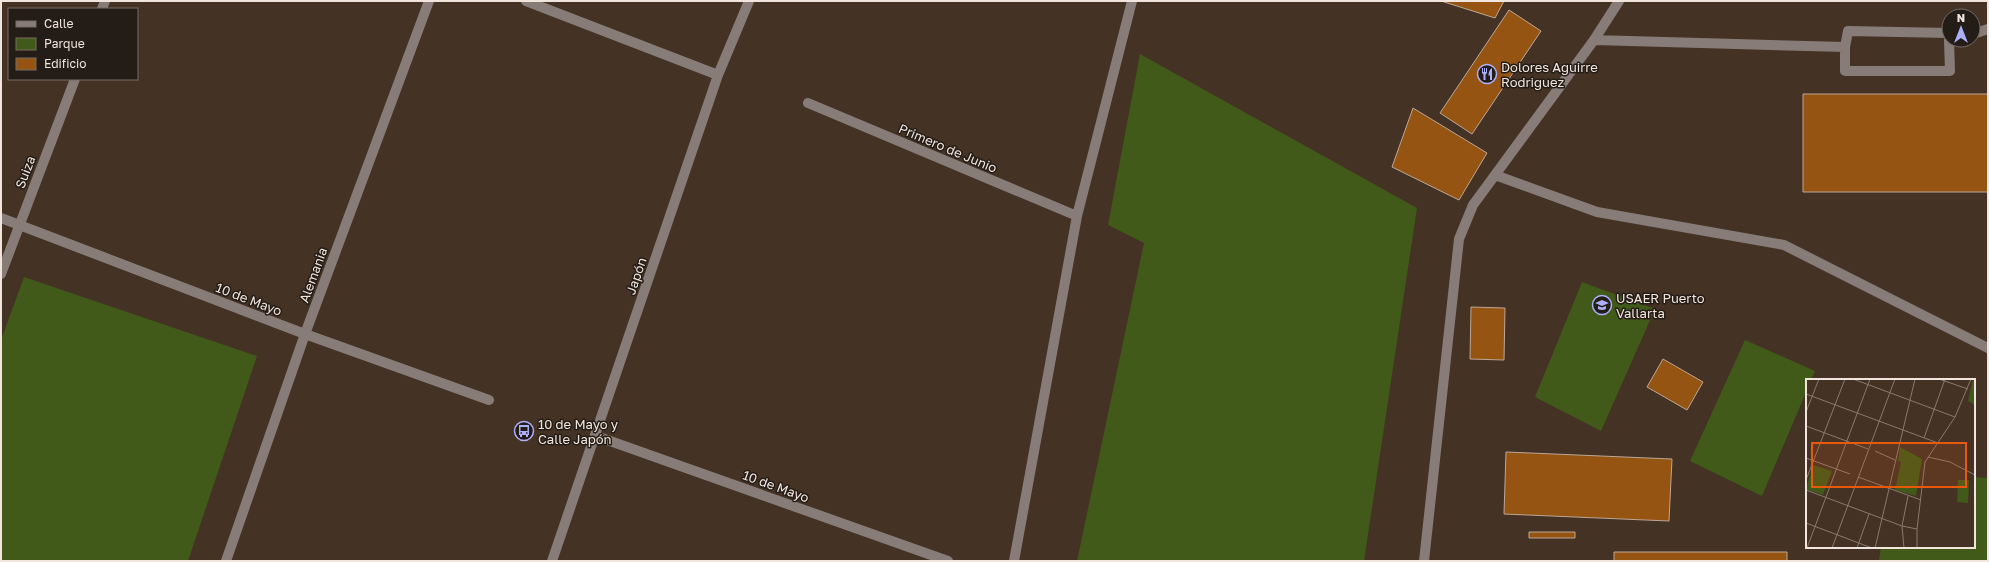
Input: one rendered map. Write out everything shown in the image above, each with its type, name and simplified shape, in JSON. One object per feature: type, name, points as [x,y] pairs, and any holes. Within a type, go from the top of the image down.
[{"type":"street","name":"Alemania","points":[[226,561],[305,334],[429,1]]},
{"type":"street","points":[[526,1],[718,75]]},
{"type":"street","name":"Japón","points":[[552,561],[596,436],[718,75],[749,1]]},
{"type":"street","points":[[1014,561],[1077,216],[1132,1]]},
{"type":"street","points":[[1424,561],[1459,239],[1473,205],[1594,40],[1619,1]]},
{"type":"street","points":[[1941,34],[1848,31],[1845,47],[1845,71],[1950,71],[1949,48]]},
{"type":"street","points":[[1594,40],[1845,47]]},
{"type":"street","name":"Suiza","points":[[1,274],[75,80]]},
{"type":"street","name":"Primero de Junio","points":[[808,103],[1077,216]]},
{"type":"street","points":[[1494,176],[1597,212],[1784,245],[1988,348]]},
{"type":"street","name":"10 de Mayo","points":[[1,218],[305,334],[489,400]]},
{"type":"street","name":"10 de Mayo","points":[[596,436],[948,561]]},
{"type":"green space","points":[[1140,54],[1417,208],[1364,561],[1077,561],[1144,243],[1108,225]]},
{"type":"green space","points":[[24,277],[257,356],[188,561],[1,561],[1,340]]},
{"type":"green space","points":[[1582,282],[1655,309],[1601,431],[1535,397]]},
{"type":"green space","points":[[1745,340],[1815,371],[1811,379],[1806,379],[1806,392],[1762,496],[1690,461]]},
{"type":"green space","points":[[1975,477],[1988,478],[1988,561],[1879,561],[1881,548],[1975,548]]},
{"type":"building","points":[[1441,1],[1504,1],[1495,18]]},
{"type":"building","points":[[1509,10],[1541,31],[1472,134],[1440,113]]},
{"type":"building","points":[[1803,94],[1988,94],[1988,192],[1803,192]]},
{"type":"building","points":[[1413,108],[1487,153],[1459,200],[1392,167]]},
{"type":"building","points":[[1471,307],[1505,308],[1504,360],[1470,359]]},
{"type":"building","points":[[1663,359],[1703,382],[1687,410],[1647,387]]},
{"type":"building","points":[[1506,452],[1672,459],[1669,521],[1504,514]]},
{"type":"building","points":[[1529,532],[1575,532],[1575,538],[1529,538]]},
{"type":"building","points":[[1614,552],[1787,552],[1787,561],[1614,561]]},
{"type":"place","name":"Dolores Aguirre Rodriguez","points":[[1487,74]]},
{"type":"place","name":"USAER Puerto Vallarta","points":[[1602,305]]},
{"type":"place","name":"10 de Mayo y Calle Japón","points":[[524,431]]}]
